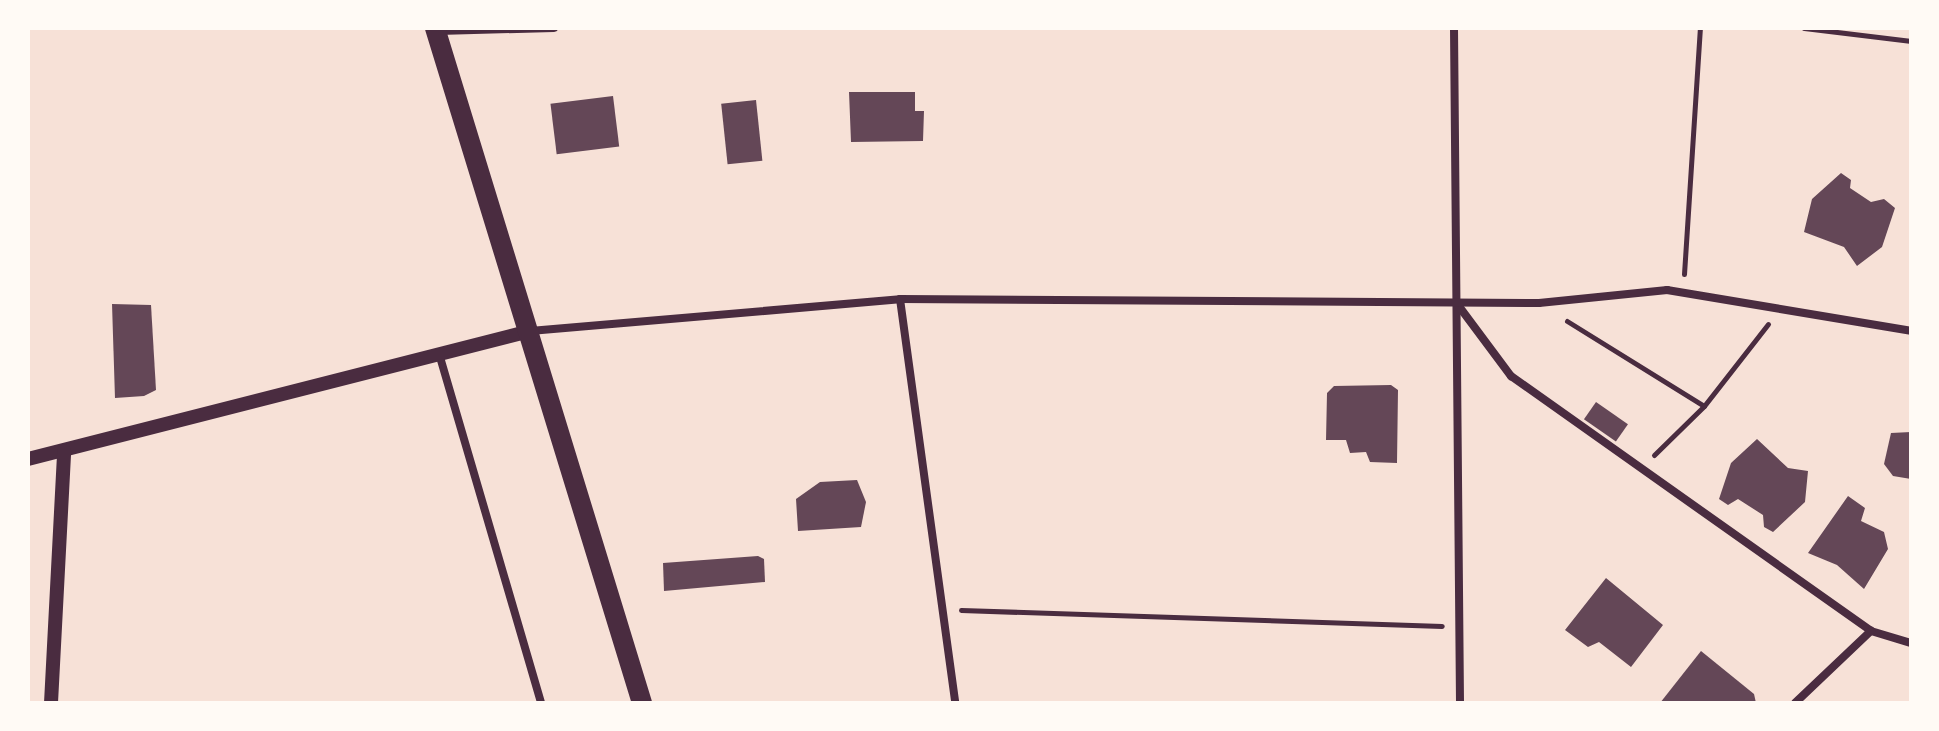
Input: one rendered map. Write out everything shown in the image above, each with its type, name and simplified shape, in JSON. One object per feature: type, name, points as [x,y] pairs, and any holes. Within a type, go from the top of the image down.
[{"type":"main road","points":[[436,29],[642,703]]},
{"type":"street","points":[[436,29],[554,28]]},
{"type":"street","points":[[1454,28],[1460,703]]},
{"type":"street","points":[[28,459],[440,357],[530,331],[900,299],[1457,304],[1539,303],[1667,290],[1911,331]]},
{"type":"street","points":[[900,299],[955,703]]},
{"type":"street","points":[[1457,304],[1511,376],[1871,631],[1911,643]]},
{"type":"street","points":[[440,357],[541,703]]},
{"type":"street","points":[[51,703],[64,451]]},
{"type":"street","points":[[1795,703],[1871,631]]},
{"type":"path","points":[[1682,293],[1700,28]]},
{"type":"path","points":[[1804,28],[1911,41]]},
{"type":"path","points":[[1539,303],[1704,406]]},
{"type":"path","points":[[1641,467],[1735,371],[1778,310]]},
{"type":"path","points":[[942,610],[1459,627]]},
{"type":"building","points":[[849,92],[915,92],[915,111],[924,111],[923,141],[851,142]]},
{"type":"building","points":[[613,96],[619,147],[557,154],[550,104]]},
{"type":"building","points":[[756,100],[762,161],[728,164],[721,104]]},
{"type":"building","points":[[1841,173],[1851,180],[1850,188],[1871,202],[1884,199],[1895,208],[1882,247],[1857,266],[1844,247],[1804,232],[1812,199]]},
{"type":"building","points":[[112,304],[151,305],[156,390],[144,396],[115,398]]},
{"type":"building","points":[[1391,385],[1398,390],[1397,463],[1370,462],[1366,452],[1350,453],[1346,440],[1326,440],[1327,393],[1334,386]]},
{"type":"building","points":[[1596,402],[1628,424],[1616,442],[1584,419]]},
{"type":"building","points":[[1911,432],[1911,479],[1893,476],[1884,464],[1891,433]]},
{"type":"building","points":[[1757,439],[1788,468],[1808,471],[1805,502],[1773,532],[1764,527],[1763,515],[1738,499],[1728,505],[1719,499],[1731,463]]},
{"type":"building","points":[[857,480],[866,502],[861,527],[798,531],[796,499],[820,482]]},
{"type":"building","points":[[1848,496],[1865,508],[1861,521],[1884,532],[1888,549],[1864,589],[1837,565],[1808,553]]},
{"type":"building","points":[[758,556],[764,559],[765,582],[664,591],[663,563]]},
{"type":"building","points":[[1606,578],[1663,625],[1631,667],[1599,642],[1588,647],[1565,630]]},
{"type":"building","points":[[1701,651],[1754,694],[1756,703],[1660,703]]}]
